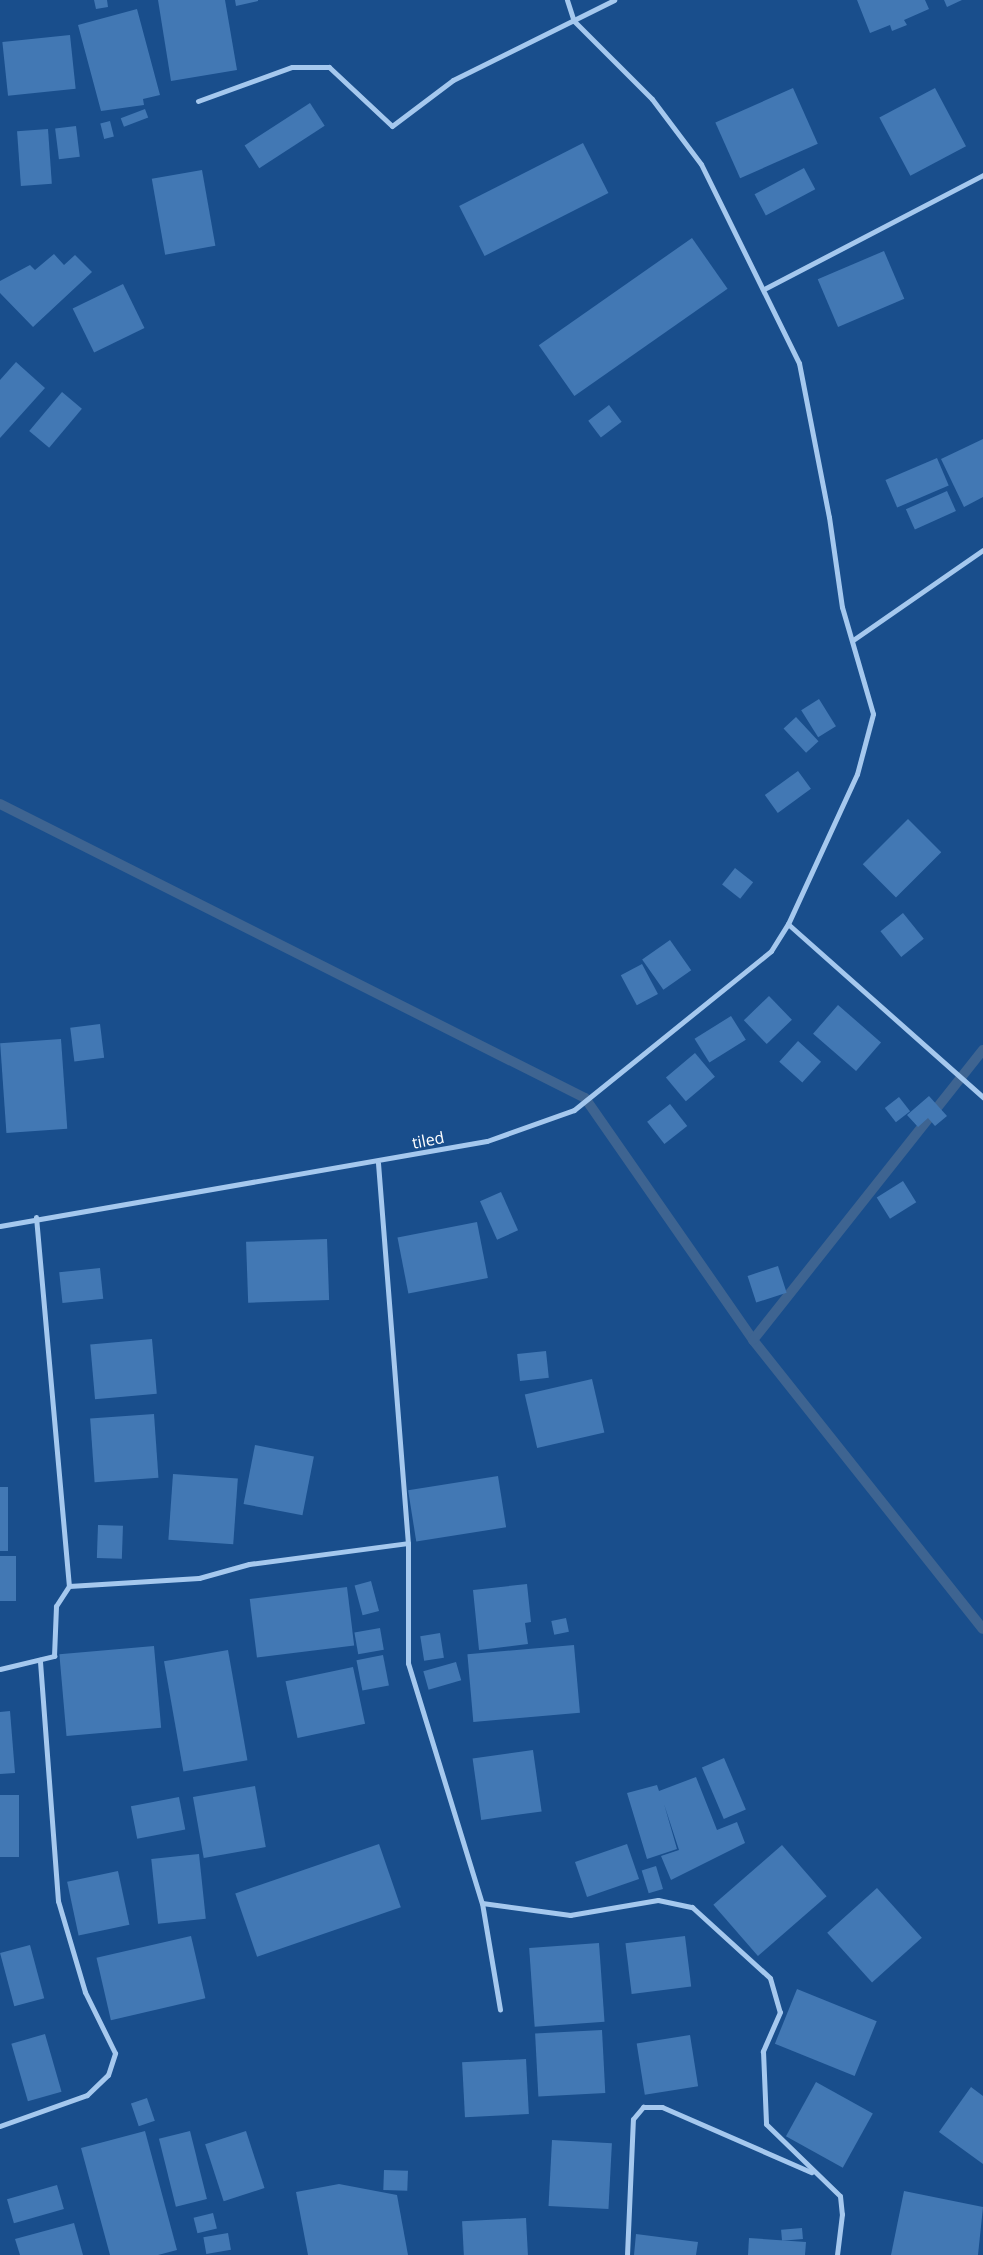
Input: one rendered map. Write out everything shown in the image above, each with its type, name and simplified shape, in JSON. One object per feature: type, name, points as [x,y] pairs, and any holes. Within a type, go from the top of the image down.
[{"type":"street","points":[[567,0],[574,21]]},
{"type":"street","points":[[198,101],[292,67],[329,67],[392,126],[453,80],[614,0]]},
{"type":"street","name":"tiled","points":[[0,1226],[36,1217],[378,1163],[487,1142],[574,1110],[772,952],[788,924],[857,774],[873,714],[842,607],[829,517],[799,363],[766,288],[701,164],[652,99],[574,21]]},
{"type":"street","points":[[766,288],[983,174]]},
{"type":"street","points":[[853,640],[983,550]]},
{"type":"street","points":[[788,924],[934,1056],[983,1097]]},
{"type":"street","points":[[378,1163],[408,1543],[408,1663],[482,1902],[500,2009]]},
{"type":"street","points":[[0,1669],[54,1656],[56,1606],[69,1586],[36,1217]]},
{"type":"street","points":[[69,1586],[199,1578],[249,1564],[408,1543]]},
{"type":"street","points":[[0,2126],[87,2095],[108,2075],[115,2053],[85,1992],[58,1902],[40,1660]]},
{"type":"street","points":[[482,1902],[570,1915],[658,1900],[692,1907],[770,1978],[780,2012],[763,2051],[766,2124],[840,2196],[842,2214],[837,2255]]},
{"type":"street","points":[[627,2255],[633,2120],[643,2106],[662,2107],[811,2172],[840,2196]]},
{"type":"building","points":[[94,0],[107,0],[108,7],[96,9]]},
{"type":"building","points":[[158,0],[225,0],[237,70],[171,81]]},
{"type":"building","points":[[235,0],[258,0],[258,1],[236,6]]},
{"type":"building","points":[[857,0],[925,0],[929,9],[904,20],[907,25],[892,31],[890,25],[870,33]]},
{"type":"building","points":[[944,0],[962,0],[947,7]]},
{"type":"building","points":[[137,9],[160,95],[143,99],[144,105],[101,111],[78,25]]},
{"type":"building","points":[[70,35],[76,89],[8,96],[2,42]]},
{"type":"building","points":[[793,88],[818,144],[740,178],[715,123]]},
{"type":"building","points":[[935,88],[966,146],[910,176],[879,118]]},
{"type":"building","points":[[310,103],[325,126],[259,168],[245,145]]},
{"type":"building","points":[[145,109],[148,117],[124,127],[121,118]]},
{"type":"building","points":[[110,121],[114,137],[104,139],[100,123]]},
{"type":"building","points":[[76,126],[80,157],[59,159],[55,129]]},
{"type":"building","points":[[48,129],[52,184],[21,186],[17,131]]},
{"type":"building","points":[[583,143],[608,193],[485,256],[459,206]]},
{"type":"building","points":[[804,168],[815,189],[766,215],[755,194]]},
{"type":"building","points":[[202,170],[215,246],[165,255],[152,179]]},
{"type":"building","points":[[692,238],[728,289],[574,396],[539,345]]},
{"type":"building","points":[[884,251],[904,299],[838,327],[818,279]]},
{"type":"building","points":[[54,254],[64,265],[75,255],[92,272],[33,327],[0,293],[0,281],[30,265],[35,270]]},
{"type":"building","points":[[123,284],[144,328],[94,353],[73,309]]},
{"type":"building","points":[[16,362],[45,388],[0,438],[0,380]]},
{"type":"building","points":[[62,392],[82,409],[49,448],[29,431]]},
{"type":"building","points":[[609,405],[622,422],[601,437],[588,421]]},
{"type":"building","points":[[983,439],[983,497],[964,507],[941,459]]},
{"type":"building","points":[[937,458],[949,486],[897,507],[885,480]]},
{"type":"building","points":[[947,491],[956,511],[915,529],[906,509]]},
{"type":"building","points":[[819,699],[836,726],[818,737],[801,710]]},
{"type":"building","points":[[796,717],[819,741],[806,753],[784,729]]},
{"type":"building","points":[[798,771],[811,789],[778,813],[765,795]]},
{"type":"building","points":[[908,819],[941,852],[896,897],[863,864]]},
{"type":"building","points":[[735,868],[753,882],[740,899],[722,885]]},
{"type":"building","points":[[903,913],[924,939],[901,957],[880,931]]},
{"type":"building","points":[[670,940],[691,970],[663,990],[642,960]]},
{"type":"building","points":[[642,964],[658,994],[637,1005],[621,975]]},
{"type":"building","points":[[769,996],[792,1020],[767,1044],[744,1020]]},
{"type":"building","points":[[838,1005],[881,1042],[856,1071],[813,1034]]},
{"type":"building","points":[[731,1016],[746,1040],[709,1063],[695,1039]]},
{"type":"building","points":[[100,1024],[104,1058],[74,1061],[70,1028]]},
{"type":"building","points":[[61,1039],[67,1129],[6,1133],[0,1043]]},
{"type":"building","points":[[798,1041],[821,1062],[802,1083],[779,1062]]},
{"type":"building","points":[[695,1053],[715,1077],[686,1101],[666,1077]]},
{"type":"building","points":[[929,1096],[947,1116],[935,1126],[928,1118],[918,1127],[907,1115]]},
{"type":"building","points":[[899,1097],[910,1111],[896,1122],[885,1108]]},
{"type":"building","points":[[670,1104],[687,1126],[664,1144],[647,1122]]},
{"type":"building","points":[[903,1181],[916,1202],[890,1219],[877,1197]]},
{"type":"building","points":[[501,1192],[518,1230],[497,1240],[480,1201]]},
{"type":"building","points":[[477,1222],[488,1278],[408,1293],[397,1237]]},
{"type":"building","points":[[327,1239],[329,1300],[248,1303],[246,1242]]},
{"type":"building","points":[[778,1266],[787,1293],[756,1303],[748,1276]]},
{"type":"building","points":[[100,1268],[103,1299],[62,1303],[59,1272]]},
{"type":"building","points":[[152,1339],[157,1394],[95,1399],[90,1344]]},
{"type":"building","points":[[546,1351],[549,1378],[520,1381],[517,1354]]},
{"type":"building","points":[[592,1379],[604,1433],[537,1448],[525,1395]]},
{"type":"building","points":[[154,1414],[158,1478],[95,1482],[90,1418]]},
{"type":"building","points":[[255,1445],[314,1456],[302,1515],[244,1504]]},
{"type":"building","points":[[173,1474],[238,1479],[233,1544],[168,1540]]},
{"type":"building","points":[[498,1476],[506,1527],[416,1542],[408,1490]]},
{"type":"building","points":[[0,1487],[8,1487],[8,1551],[0,1551]]},
{"type":"building","points":[[98,1525],[123,1526],[122,1559],[97,1558]]},
{"type":"building","points":[[0,1556],[16,1556],[16,1601],[0,1601]]},
{"type":"building","points":[[371,1581],[379,1611],[363,1615],[355,1585]]},
{"type":"building","points":[[527,1584],[531,1622],[525,1623],[528,1644],[479,1650],[473,1590]]},
{"type":"building","points":[[347,1587],[354,1646],[257,1658],[250,1599]]},
{"type":"building","points":[[566,1618],[569,1632],[554,1635],[551,1621]]},
{"type":"building","points":[[380,1628],[384,1650],[358,1654],[354,1633]]},
{"type":"building","points":[[440,1633],[444,1658],[424,1661],[420,1636]]},
{"type":"building","points":[[574,1645],[580,1713],[473,1722],[467,1654]]},
{"type":"building","points":[[154,1646],[161,1728],[67,1736],[59,1654]]},
{"type":"building","points":[[228,1650],[247,1760],[183,1772],[164,1661]]},
{"type":"building","points":[[383,1655],[389,1685],[362,1691],[356,1660]]},
{"type":"building","points":[[456,1662],[461,1680],[429,1690],[423,1671]]},
{"type":"building","points":[[353,1667],[365,1724],[298,1738],[286,1681]]},
{"type":"building","points":[[10,1711],[15,1773],[0,1774],[0,1712]]},
{"type":"building","points":[[533,1750],[542,1811],[481,1820],[473,1758]]},
{"type":"building","points":[[724,1758],[746,1810],[724,1819],[702,1767]]},
{"type":"building","points":[[696,1777],[717,1830],[737,1822],[745,1843],[671,1880],[661,1856],[679,1850],[664,1804],[677,1849],[647,1859],[627,1793],[657,1785],[659,1791]]},
{"type":"building","points":[[255,1786],[266,1847],[204,1858],[193,1797]]},
{"type":"building","points":[[0,1795],[19,1795],[19,1857],[0,1857]]},
{"type":"building","points":[[179,1797],[185,1829],[137,1839],[131,1806]]},
{"type":"building","points":[[379,1844],[401,1907],[257,1957],[235,1893]]},
{"type":"building","points":[[627,1844],[639,1879],[587,1897],[575,1862]]},
{"type":"building","points":[[782,1845],[827,1896],[758,1956],[713,1905]]},
{"type":"building","points":[[199,1854],[206,1919],[158,1924],[151,1859]]},
{"type":"building","points":[[656,1866],[663,1889],[649,1893],[642,1870]]},
{"type":"building","points":[[118,1871],[129,1925],[79,1936],[67,1882]]},
{"type":"building","points":[[877,1888],[922,1938],[872,1983],[827,1933]]},
{"type":"building","points":[[191,1936],[205,1998],[111,2020],[96,1958]]},
{"type":"building","points":[[685,1936],[691,1987],[632,1994],[625,1943]]},
{"type":"building","points":[[599,1943],[605,2022],[535,2027],[529,1948]]},
{"type":"building","points":[[30,1945],[44,1998],[14,2006],[0,1953]]},
{"type":"building","points":[[797,1989],[877,2021],[855,2076],[775,2044]]},
{"type":"building","points":[[602,2030],[605,2093],[538,2096],[535,2034]]},
{"type":"building","points":[[45,2034],[62,2092],[28,2101],[11,2044]]},
{"type":"building","points":[[690,2035],[698,2086],[645,2095],[637,2043]]},
{"type":"building","points":[[526,2059],[529,2114],[465,2117],[462,2062]]},
{"type":"building","points":[[816,2082],[873,2114],[843,2168],[786,2136]]},
{"type":"building","points":[[971,2087],[983,2096],[983,2164],[939,2132]]},
{"type":"building","points":[[147,2098],[155,2121],[139,2126],[131,2104]]},
{"type":"building","points":[[145,2131],[177,2250],[158,2255],[110,2255],[81,2148]]},
{"type":"building","points":[[190,2131],[207,2199],[176,2207],[159,2139]]},
{"type":"building","points":[[246,2131],[265,2188],[224,2201],[205,2144]]},
{"type":"building","points":[[552,2140],[612,2143],[608,2209],[549,2206]]},
{"type":"building","points":[[384,2170],[408,2171],[407,2191],[383,2190]]},
{"type":"building","points":[[339,2184],[397,2195],[408,2255],[308,2255],[296,2192]]},
{"type":"building","points":[[57,2185],[64,2209],[14,2223],[7,2199]]},
{"type":"building","points":[[904,2191],[983,2207],[978,2255],[891,2255]]},
{"type":"building","points":[[213,2213],[217,2229],[197,2233],[194,2218]]},
{"type":"building","points":[[526,2218],[528,2255],[464,2255],[462,2221]]},
{"type":"building","points":[[74,2223],[83,2255],[20,2255],[15,2239]]},
{"type":"building","points":[[802,2228],[803,2239],[782,2241],[781,2230]]},
{"type":"building","points":[[228,2233],[231,2250],[206,2254],[203,2237]]},
{"type":"building","points":[[636,2234],[698,2242],[696,2255],[634,2255]]},
{"type":"building","points":[[749,2238],[806,2242],[805,2255],[748,2255]]},
{"type":"waterway","points":[[0,804],[585,1098],[753,1340],[983,1629]]},
{"type":"waterway","points":[[753,1340],[983,1050]]}]
